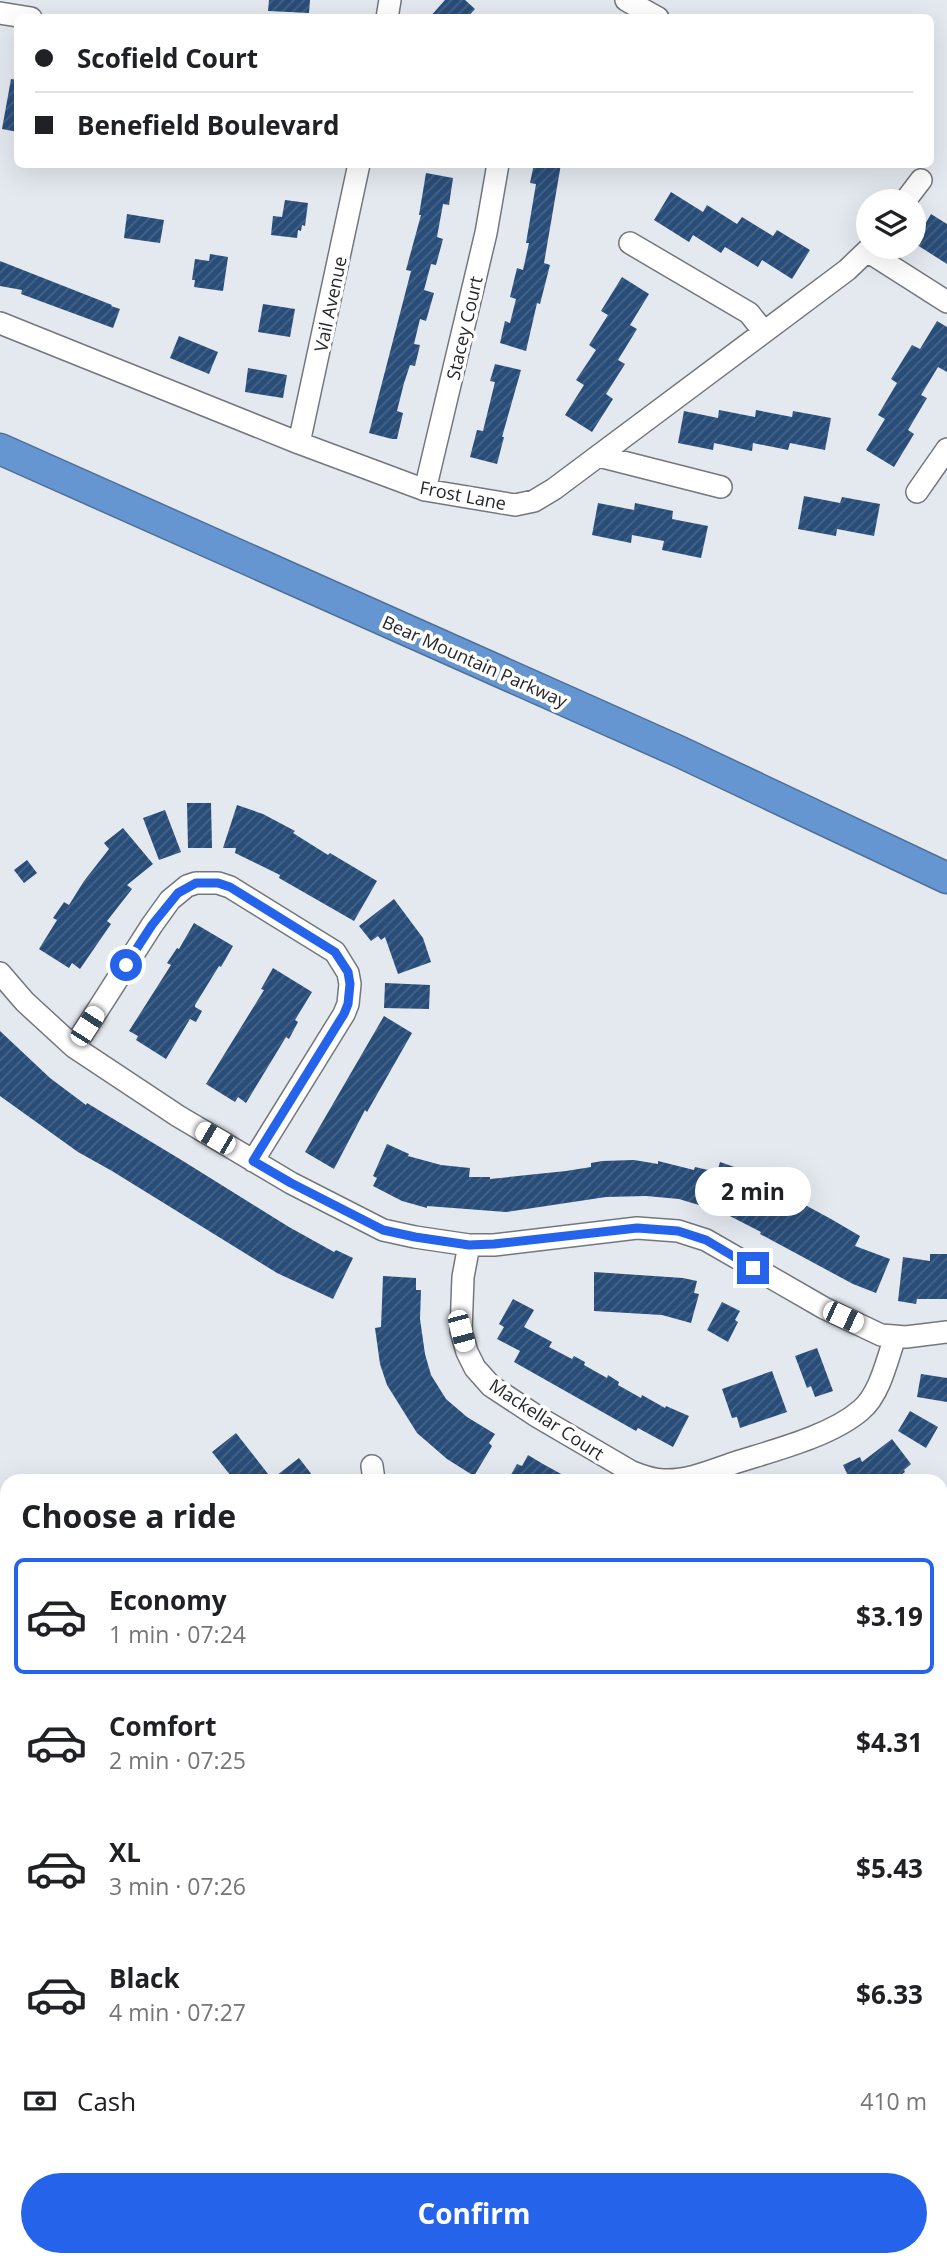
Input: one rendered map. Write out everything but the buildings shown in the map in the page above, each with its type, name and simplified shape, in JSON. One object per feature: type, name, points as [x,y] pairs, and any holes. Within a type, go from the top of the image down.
[{"type":"highway","name":"Bear Mountain Parkway","points":[[0,428],[873,820],[947,856]]},
{"type":"highway","name":"Bear Mountain Parkway","points":[[0,449],[678,751],[947,878]]},
{"type":"street","points":[[626,0],[651,14]]},
{"type":"street","name":"Vail Avenue","points":[[299,443],[358,168]]},
{"type":"street","name":"Stacey Court","points":[[425,490],[486,233],[498,168]]},
{"type":"street","points":[[914,189],[921,180]]},
{"type":"street","points":[[631,243],[749,313],[764,332]]},
{"type":"street","name":"Frost Lane","points":[[0,323],[299,443],[425,490],[515,505],[534,501],[555,489],[859,259]]},
{"type":"street","points":[[884,259],[947,302]]},
{"type":"street","points":[[917,492],[947,449]]},
{"type":"street","points":[[599,456],[721,487]]},
{"type":"street","points":[[74,1047],[152,925],[170,900],[187,886],[205,882],[230,887],[304,932],[335,952],[342,962],[348,972],[350,984],[348,1004],[253,1161]]},
{"type":"street","points":[[0,973],[25,1002],[74,1047],[178,1116],[253,1161],[383,1230],[469,1245],[637,1228],[678,1231],[706,1240],[824,1308],[881,1335],[895,1337],[947,1332]]},
{"type":"street","name":"Mackellar Court","points":[[469,1245],[463,1277],[461,1331],[475,1368],[491,1386],[537,1417],[637,1474]]},
{"type":"street","name":"Mackellar Court","points":[[699,1474],[792,1444],[842,1423],[863,1409],[875,1390],[895,1337]]},
{"type":"route","points":[[126,965],[170,900],[187,886],[205,882],[230,887],[335,952],[348,972],[348,1004],[253,1161],[383,1230],[469,1245],[637,1228],[678,1231],[706,1240],[753,1268]]}]
